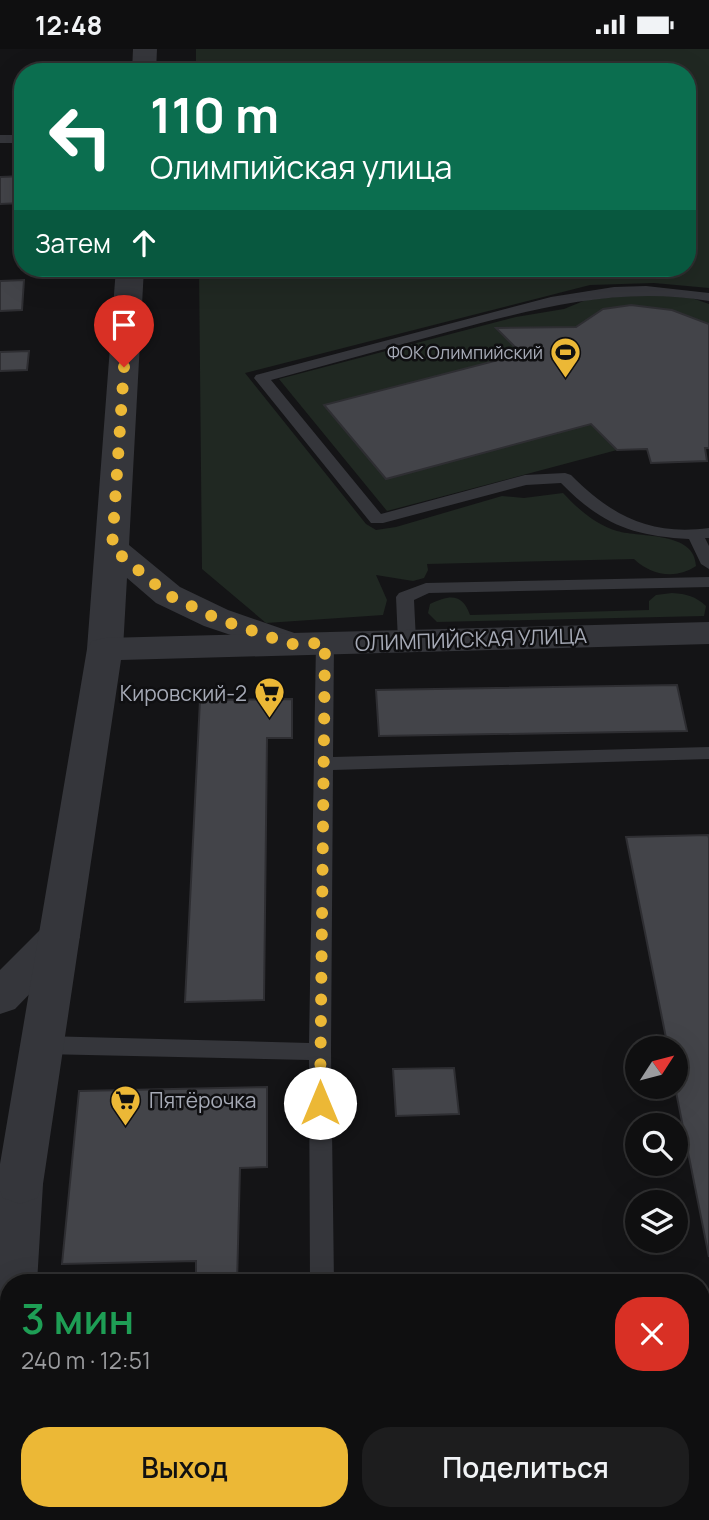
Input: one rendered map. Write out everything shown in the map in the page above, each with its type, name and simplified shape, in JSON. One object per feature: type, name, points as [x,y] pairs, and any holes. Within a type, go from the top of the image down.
[{"type":"street","points":[[13,1274],[10,1199],[43,1045],[106,649],[129,277]]},
{"type":"street","points":[[112,548],[168,595],[216,618],[307,644]]},
{"type":"street","name":"ОЛИМПИЙСКАЯ УЛИЦА","points":[[106,649],[709,633]]},
{"type":"street","points":[[0,997],[59,937]]},
{"type":"lane","points":[[709,297],[693,293],[631,289],[558,299],[261,378],[377,520],[525,480],[565,478],[592,504],[617,520],[703,534],[709,564]]},
{"type":"lane","points":[[407,641],[404,597],[426,588],[709,582]]},
{"type":"lane","points":[[307,644],[324,764],[320,1052],[323,1274]]},
{"type":"lane","points":[[324,764],[709,753]]},
{"type":"lane","points":[[43,1045],[320,1052]]},
{"type":"shaded area","points":[[196,49],[709,49],[709,288],[654,283],[590,285],[245,373],[366,524],[376,530],[396,527],[502,496],[524,498],[563,493],[588,516],[609,528],[677,541],[687,547],[696,566],[680,573],[664,574],[648,569],[634,559],[427,564],[428,570],[424,578],[413,581],[376,575],[387,600],[383,615],[266,623],[202,569],[199,277],[696,277],[696,63],[196,63]]},
{"type":"shaded area","name":"ФОК Олимпийский","points":[[643,294],[692,298],[709,304],[709,448],[705,448],[707,461],[651,463],[647,449],[617,450],[387,511],[279,379],[516,317],[564,309],[586,300]]},
{"type":"shaded area","points":[[672,593],[691,596],[702,603],[706,606],[704,616],[437,622],[428,613],[430,604],[449,598],[459,599],[470,615],[649,610],[649,601],[656,595]]},
{"type":"building","points":[[14,176],[14,203],[0,204],[0,177]]},
{"type":"building","points":[[24,280],[22,310],[0,311],[0,281]]},
{"type":"building","name":"ФОК Олимпийский","points":[[631,305],[672,310],[709,324],[709,448],[705,448],[707,461],[651,463],[647,449],[617,450],[591,424],[386,479],[324,405],[522,354],[496,328],[576,327],[603,309]]},
{"type":"building","points":[[29,351],[27,370],[0,371],[0,352]]},
{"type":"building","points":[[677,685],[687,731],[379,736],[376,690]]},
{"type":"building","points":[[292,699],[292,738],[267,738],[264,1000],[185,1002],[200,700]]},
{"type":"building","points":[[708,835],[709,838],[709,1257],[688,1152],[688,1113],[680,1113],[677,1099],[688,1099],[688,1036],[666,1036],[626,837]]},
{"type":"building","points":[[454,1068],[459,1114],[396,1116],[393,1069]]},
{"type":"building","points":[[267,1087],[267,1167],[240,1168],[237,1274],[196,1274],[196,1261],[62,1264],[79,1091]]},
{"type":"place","name":"ФОК Олимпийский","points":[[566,379]]},
{"type":"place","name":"Кировский-2","points":[[270,720]]},
{"type":"place","name":"Пятёрочка","points":[[126,1127]]},
{"type":"route","points":[[124,367],[112,548],[168,595],[216,618],[290,644],[325,643],[320,1103]]}]
